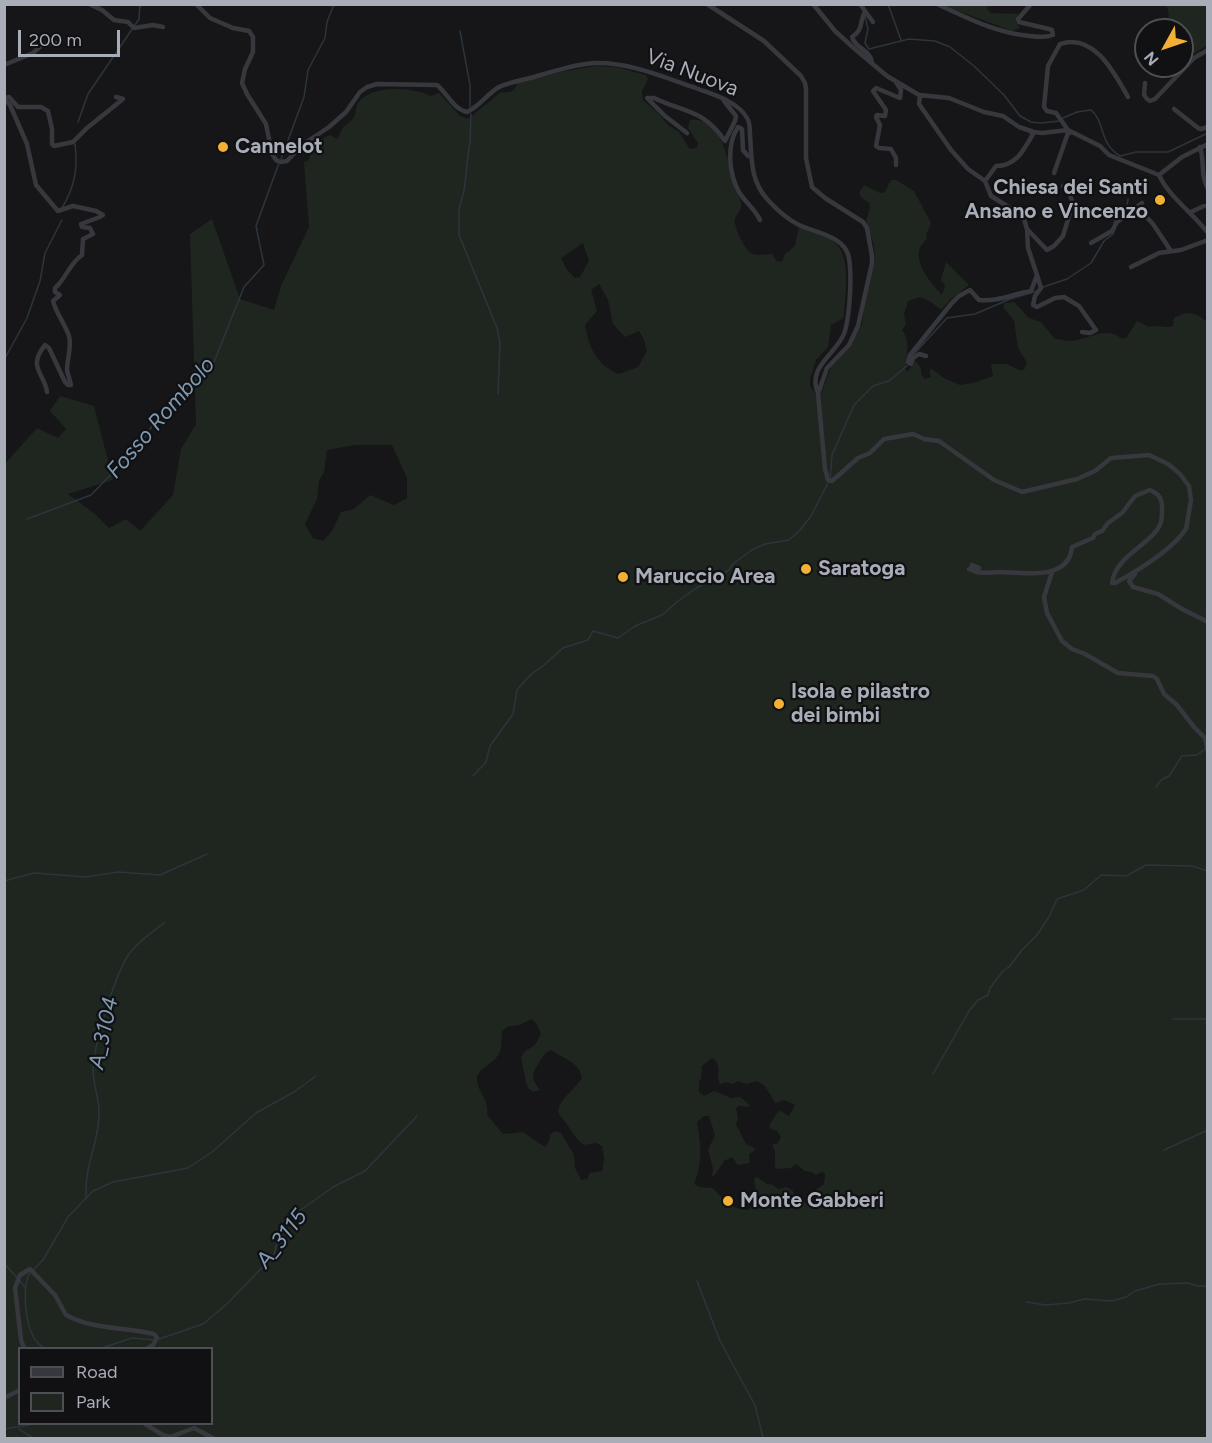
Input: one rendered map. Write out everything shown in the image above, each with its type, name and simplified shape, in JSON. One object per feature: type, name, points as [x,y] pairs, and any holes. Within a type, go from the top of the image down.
[{"type":"street","points":[[89,4],[102,10],[114,20],[128,22],[134,28],[153,25],[163,27]]},
{"type":"street","name":"Via Nuova","points":[[196,4],[210,18],[233,28],[249,31],[253,37],[253,52],[245,69],[242,83],[266,124],[272,154],[280,162],[287,160],[302,145],[329,127],[346,112],[367,87],[377,84],[437,86],[461,111],[467,112],[501,86],[556,70],[596,63],[630,68],[720,97],[740,109],[748,119],[756,182],[766,198],[786,217],[799,225],[835,239],[844,246],[849,260],[850,287],[846,330],[842,339],[824,359],[816,379],[825,468],[830,480],[858,458],[870,453],[884,439],[912,434],[939,441],[994,480],[1022,492],[1077,479],[1095,471],[1111,458],[1149,454],[1168,464],[1179,474],[1189,486],[1191,500],[1188,522],[1182,534],[1143,566]]},
{"type":"street","points":[[707,4],[764,41],[801,76],[806,89],[806,158],[812,187],[825,198],[858,217],[867,228],[872,264],[858,326],[849,345],[827,368],[818,394]]},
{"type":"street","points":[[813,4],[836,31],[872,62],[895,81],[922,96],[950,98],[984,112],[1003,116],[1019,127],[1030,131],[1042,133],[1071,131]]},
{"type":"street","points":[[860,4],[873,22]]},
{"type":"street","points":[[937,4],[1008,34],[1043,37],[1053,35],[1052,30],[1019,22],[1018,20],[1031,4]]},
{"type":"street","points":[[865,11],[860,32],[852,36],[853,41],[871,57],[872,62]]},
{"type":"street","points":[[1128,97],[1116,75],[1102,57],[1081,43],[1064,42],[1057,47],[1048,66],[1044,107],[1061,119],[1071,131],[1100,146],[1109,155],[1159,175],[1167,189],[1191,212],[1208,233]]},
{"type":"street","points":[[4,65],[33,53],[42,45],[56,43]]},
{"type":"street","points":[[1145,83],[1144,95],[1150,101],[1155,99],[1194,58],[1208,50]]},
{"type":"street","points":[[895,81],[901,90],[900,98],[876,88],[873,91],[886,110],[885,116],[877,115],[876,117],[880,125],[876,146],[891,149],[897,160],[896,165]]},
{"type":"street","points":[[922,96],[931,120],[958,158],[968,169],[985,181],[991,195],[1023,216],[1028,229],[1028,248],[1040,287],[1033,305],[1037,308],[1055,298],[1065,297],[1079,306],[1096,330],[1090,333],[1082,332]]},
{"type":"street","points":[[4,98],[9,97],[18,107],[40,107],[48,111],[52,129],[52,144],[58,146],[72,142],[123,99],[116,97]]},
{"type":"street","points":[[687,133],[647,98],[654,98],[701,116],[717,128],[725,141],[736,116],[720,97]]},
{"type":"street","points":[[4,98],[10,105],[27,144],[36,185],[58,210],[73,206],[96,211],[103,216],[81,224],[82,227],[90,228],[93,234],[83,239],[82,255],[69,268],[62,283],[54,288],[55,292],[60,295],[53,301],[54,305],[69,337],[67,368],[71,385],[65,382],[49,348],[45,345],[39,353],[37,370],[46,385],[47,392]]},
{"type":"street","points":[[1174,109],[1198,128],[1208,127]]},
{"type":"street","points":[[751,156],[743,150],[742,129],[738,127],[730,146],[731,165],[739,192],[760,219]]},
{"type":"street","points":[[985,181],[996,166],[1006,166],[1016,160],[1033,134],[1030,131]]},
{"type":"street","points":[[1054,173],[1068,133],[1071,131]]},
{"type":"street","points":[[1159,175],[1182,157],[1208,144]]},
{"type":"street","points":[[1200,147],[1204,159],[1203,179],[1208,189]]},
{"type":"street","points":[[1028,229],[1047,250],[1064,236],[1073,203],[1069,192],[1063,186]]},
{"type":"street","points":[[1091,243],[1107,235],[1115,225],[1140,205],[1171,251]]},
{"type":"street","points":[[1191,212],[1206,207]]},
{"type":"street","points":[[1131,267],[1152,256],[1181,250],[1208,240]]},
{"type":"street","points":[[926,356],[916,355],[908,363],[910,355],[959,296],[970,290],[979,300],[1002,300],[1031,291],[1036,275]]},
{"type":"street","points":[[1143,566],[1115,584],[1112,583],[1112,578],[1125,559],[1161,523],[1162,502],[1159,495],[1150,490],[1138,494],[1122,513],[1088,542],[1071,547],[1071,552],[1065,561],[1052,572],[1044,597],[1047,613],[1062,641],[1072,649],[1118,673],[1153,676],[1157,679],[1164,694],[1176,704],[1205,738],[1208,752]]},
{"type":"street","points":[[1143,566],[1129,580],[1131,585],[1158,594],[1208,622]]},
{"type":"street","points":[[970,567],[980,573],[998,572],[1022,575],[1052,572]]},
{"type":"street","points":[[24,1347],[15,1288],[20,1275],[30,1269],[55,1295],[66,1316],[97,1325],[136,1329],[154,1334],[156,1340],[149,1347]]},
{"type":"street","points":[[4,1398],[18,1391]]},
{"type":"street","points":[[148,1425],[170,1437],[194,1428],[213,1438]]},
{"type":"green space","points":[[943,5],[988,5],[987,9],[991,13],[1018,14],[1016,22],[1020,28],[1012,31]]},
{"type":"green space","points":[[1166,5],[1207,5],[1207,45],[1194,54],[1194,18],[1168,18]]},
{"type":"green space","points":[[597,66],[616,67],[646,75],[648,79],[642,91],[643,100],[668,125],[679,132],[689,148],[697,147],[698,143],[688,128],[690,120],[701,120],[717,133],[740,198],[741,209],[735,219],[736,227],[750,252],[758,255],[772,254],[777,261],[782,262],[785,254],[795,246],[799,227],[826,237],[840,248],[846,276],[844,315],[842,319],[831,325],[828,347],[816,360],[810,386],[816,395],[821,394],[831,367],[850,347],[862,324],[865,300],[875,261],[874,245],[866,221],[870,208],[869,203],[859,193],[864,185],[880,193],[885,192],[891,180],[896,180],[914,191],[931,223],[926,235],[927,239],[921,245],[919,259],[931,282],[941,294],[943,293],[945,285],[941,280],[946,262],[969,285],[941,310],[920,297],[908,301],[904,314],[906,325],[902,330],[907,344],[906,370],[908,371],[916,361],[925,379],[931,377],[929,371],[932,369],[944,378],[960,385],[993,376],[991,364],[1007,364],[1024,370],[1027,363],[1018,348],[1014,321],[1003,307],[1005,303],[1014,302],[1029,318],[1041,322],[1055,339],[1068,341],[1103,333],[1110,333],[1122,339],[1126,338],[1137,321],[1149,327],[1170,327],[1173,326],[1174,318],[1188,313],[1200,316],[1208,323],[1207,1438],[5,1438],[4,465],[37,428],[58,438],[66,429],[50,411],[60,396],[94,406],[113,480],[68,494],[95,514],[109,528],[126,519],[140,531],[173,495],[181,449],[196,424],[190,234],[212,219],[240,299],[274,310],[281,286],[309,227],[304,162],[309,160],[312,151],[322,139],[330,135],[337,139],[342,129],[354,117],[358,103],[364,97],[382,90],[393,89],[414,91],[431,96],[439,93],[460,116],[468,119],[501,92],[513,90],[518,83],[565,71]],"holes":[[[583,243],[589,261],[580,277],[575,278],[567,270],[561,258]],[[599,284],[608,300],[613,324],[625,337],[639,331],[647,351],[638,367],[619,374],[605,366],[591,348],[585,325],[597,311],[591,290]],[[355,445],[392,445],[407,478],[407,498],[394,505],[370,495],[354,509],[341,512],[332,531],[323,541],[313,538],[305,524],[317,499],[327,450]],[[531,1019],[536,1023],[541,1034],[535,1045],[524,1052],[521,1058],[528,1088],[533,1092],[540,1090],[533,1075],[544,1054],[551,1050],[574,1064],[580,1072],[582,1078],[560,1105],[559,1114],[584,1145],[596,1143],[602,1146],[604,1159],[602,1171],[590,1173],[587,1179],[581,1180],[575,1168],[574,1155],[561,1133],[555,1131],[550,1135],[545,1147],[523,1132],[503,1134],[487,1115],[487,1105],[478,1084],[478,1076],[498,1055],[501,1049],[502,1031]],[[712,1058],[715,1059],[718,1064],[720,1084],[726,1082],[732,1084],[738,1081],[747,1084],[757,1081],[765,1086],[775,1103],[784,1100],[795,1105],[789,1116],[779,1110],[769,1126],[781,1137],[778,1143],[772,1145],[775,1151],[775,1167],[778,1169],[791,1168],[796,1164],[816,1175],[822,1172],[825,1174],[824,1184],[814,1191],[818,1206],[807,1205],[803,1200],[796,1199],[793,1191],[787,1187],[778,1189],[757,1177],[754,1179],[757,1199],[749,1210],[732,1206],[713,1188],[694,1184],[700,1154],[697,1122],[704,1116],[709,1116],[715,1135],[708,1150],[713,1168],[712,1176],[724,1161],[732,1157],[738,1165],[750,1163],[749,1154],[755,1148],[746,1144],[736,1124],[738,1118],[736,1108],[750,1105],[740,1097],[731,1098],[714,1091],[704,1096],[699,1092],[702,1066]]]},
{"type":"waterway","points":[[78,122],[88,94],[139,19],[140,4]]},
{"type":"waterway","name":"Fosso Rombolo","points":[[281,159],[304,97],[308,70],[325,38],[327,22],[334,4]]},
{"type":"waterway","points":[[888,4],[901,40]]},
{"type":"waterway","points":[[865,16],[868,29],[865,43],[869,49],[909,39],[935,41],[950,47],[974,66],[1004,95],[1020,116],[1031,122],[1059,121]]},
{"type":"waterway","points":[[460,31],[470,85],[470,107]]},
{"type":"waterway","points":[[1063,118],[1077,112],[1091,110],[1099,121],[1108,145],[1120,156],[1136,152],[1168,152],[1208,133]]},
{"type":"waterway","points":[[471,114],[464,191],[459,209],[459,235],[497,328],[500,343],[498,394]]},
{"type":"waterway","points":[[62,208],[74,177],[75,144]]},
{"type":"waterway","name":"Fosso Rombolo","points":[[27,519],[91,495],[140,445],[155,421],[174,400],[207,371],[208,363],[214,362],[244,287],[264,265],[256,226],[279,163]]},
{"type":"waterway","points":[[1114,224],[1115,218],[1126,208],[1128,199]]},
{"type":"waterway","points":[[4,360],[27,318],[40,281],[45,253],[62,220]]},
{"type":"waterway","points":[[1043,287],[1067,279],[1091,263],[1104,241],[1113,234],[1115,229]]},
{"type":"waterway","points":[[913,355],[947,318],[975,314],[1010,299],[1037,291]]},
{"type":"waterway","points":[[830,479],[832,455],[854,405],[873,386],[889,381],[908,365]]},
{"type":"waterway","points":[[473,776],[486,762],[490,746],[513,714],[517,690],[530,675],[563,648],[588,640],[593,631],[618,638],[635,626],[662,615],[695,589],[729,570],[734,563],[752,550],[765,544],[789,540],[811,516],[828,483]]},
{"type":"waterway","points":[[1156,787],[1161,780],[1169,776],[1182,756],[1197,755],[1205,749]]},
{"type":"waterway","points":[[4,881],[34,873],[86,877],[118,872],[160,875],[207,854]]},
{"type":"waterway","points":[[933,1074],[969,1011],[978,1000],[988,995],[990,988],[1003,971],[1037,935],[1057,899],[1084,890],[1101,875],[1126,876],[1146,865],[1192,866],[1208,871]]},
{"type":"waterway","name":"A_3104","points":[[86,1197],[87,1174],[99,1122],[99,1106],[93,1070],[102,1025],[126,958],[144,938],[165,922]]},
{"type":"waterway","points":[[1173,1019],[1208,1019]]},
{"type":"waterway","points":[[33,1270],[43,1260],[68,1217],[93,1191],[113,1182],[188,1168],[212,1152],[256,1113],[294,1092],[316,1076]]},
{"type":"waterway","name":"A_3115","points":[[159,1339],[203,1324],[228,1303],[274,1255],[277,1242],[295,1214],[333,1187],[365,1171],[417,1116]]},
{"type":"waterway","points":[[1164,1150],[1208,1130]]},
{"type":"waterway","points":[[4,1263],[25,1287]]},
{"type":"waterway","points":[[30,1273],[25,1296],[27,1315],[31,1332],[43,1347]]},
{"type":"waterway","points":[[697,1281],[720,1341],[755,1405],[763,1438]]},
{"type":"waterway","points":[[1026,1302],[1046,1305],[1084,1299],[1112,1301],[1160,1284],[1188,1283],[1208,1286]]},
{"type":"waterway","name":"A_3115","points":[[105,1347],[132,1338],[154,1340]]},
{"type":"waterway","points":[[4,1429],[29,1425]]},
{"type":"waterway","points":[[19,1429],[33,1438]]},
{"type":"place","name":"Cannelot","points":[[223,147]]},
{"type":"place","name":"Chiesa dei Santi Ansano e Vincenzo","points":[[1160,200]]},
{"type":"place","name":"Saratoga","points":[[806,569]]},
{"type":"place","name":"Maruccio Area","points":[[623,577]]},
{"type":"place","name":"Isola e pilastro dei bimbi","points":[[779,704]]},
{"type":"place","name":"Monte Gabberi","points":[[728,1201]]}]
